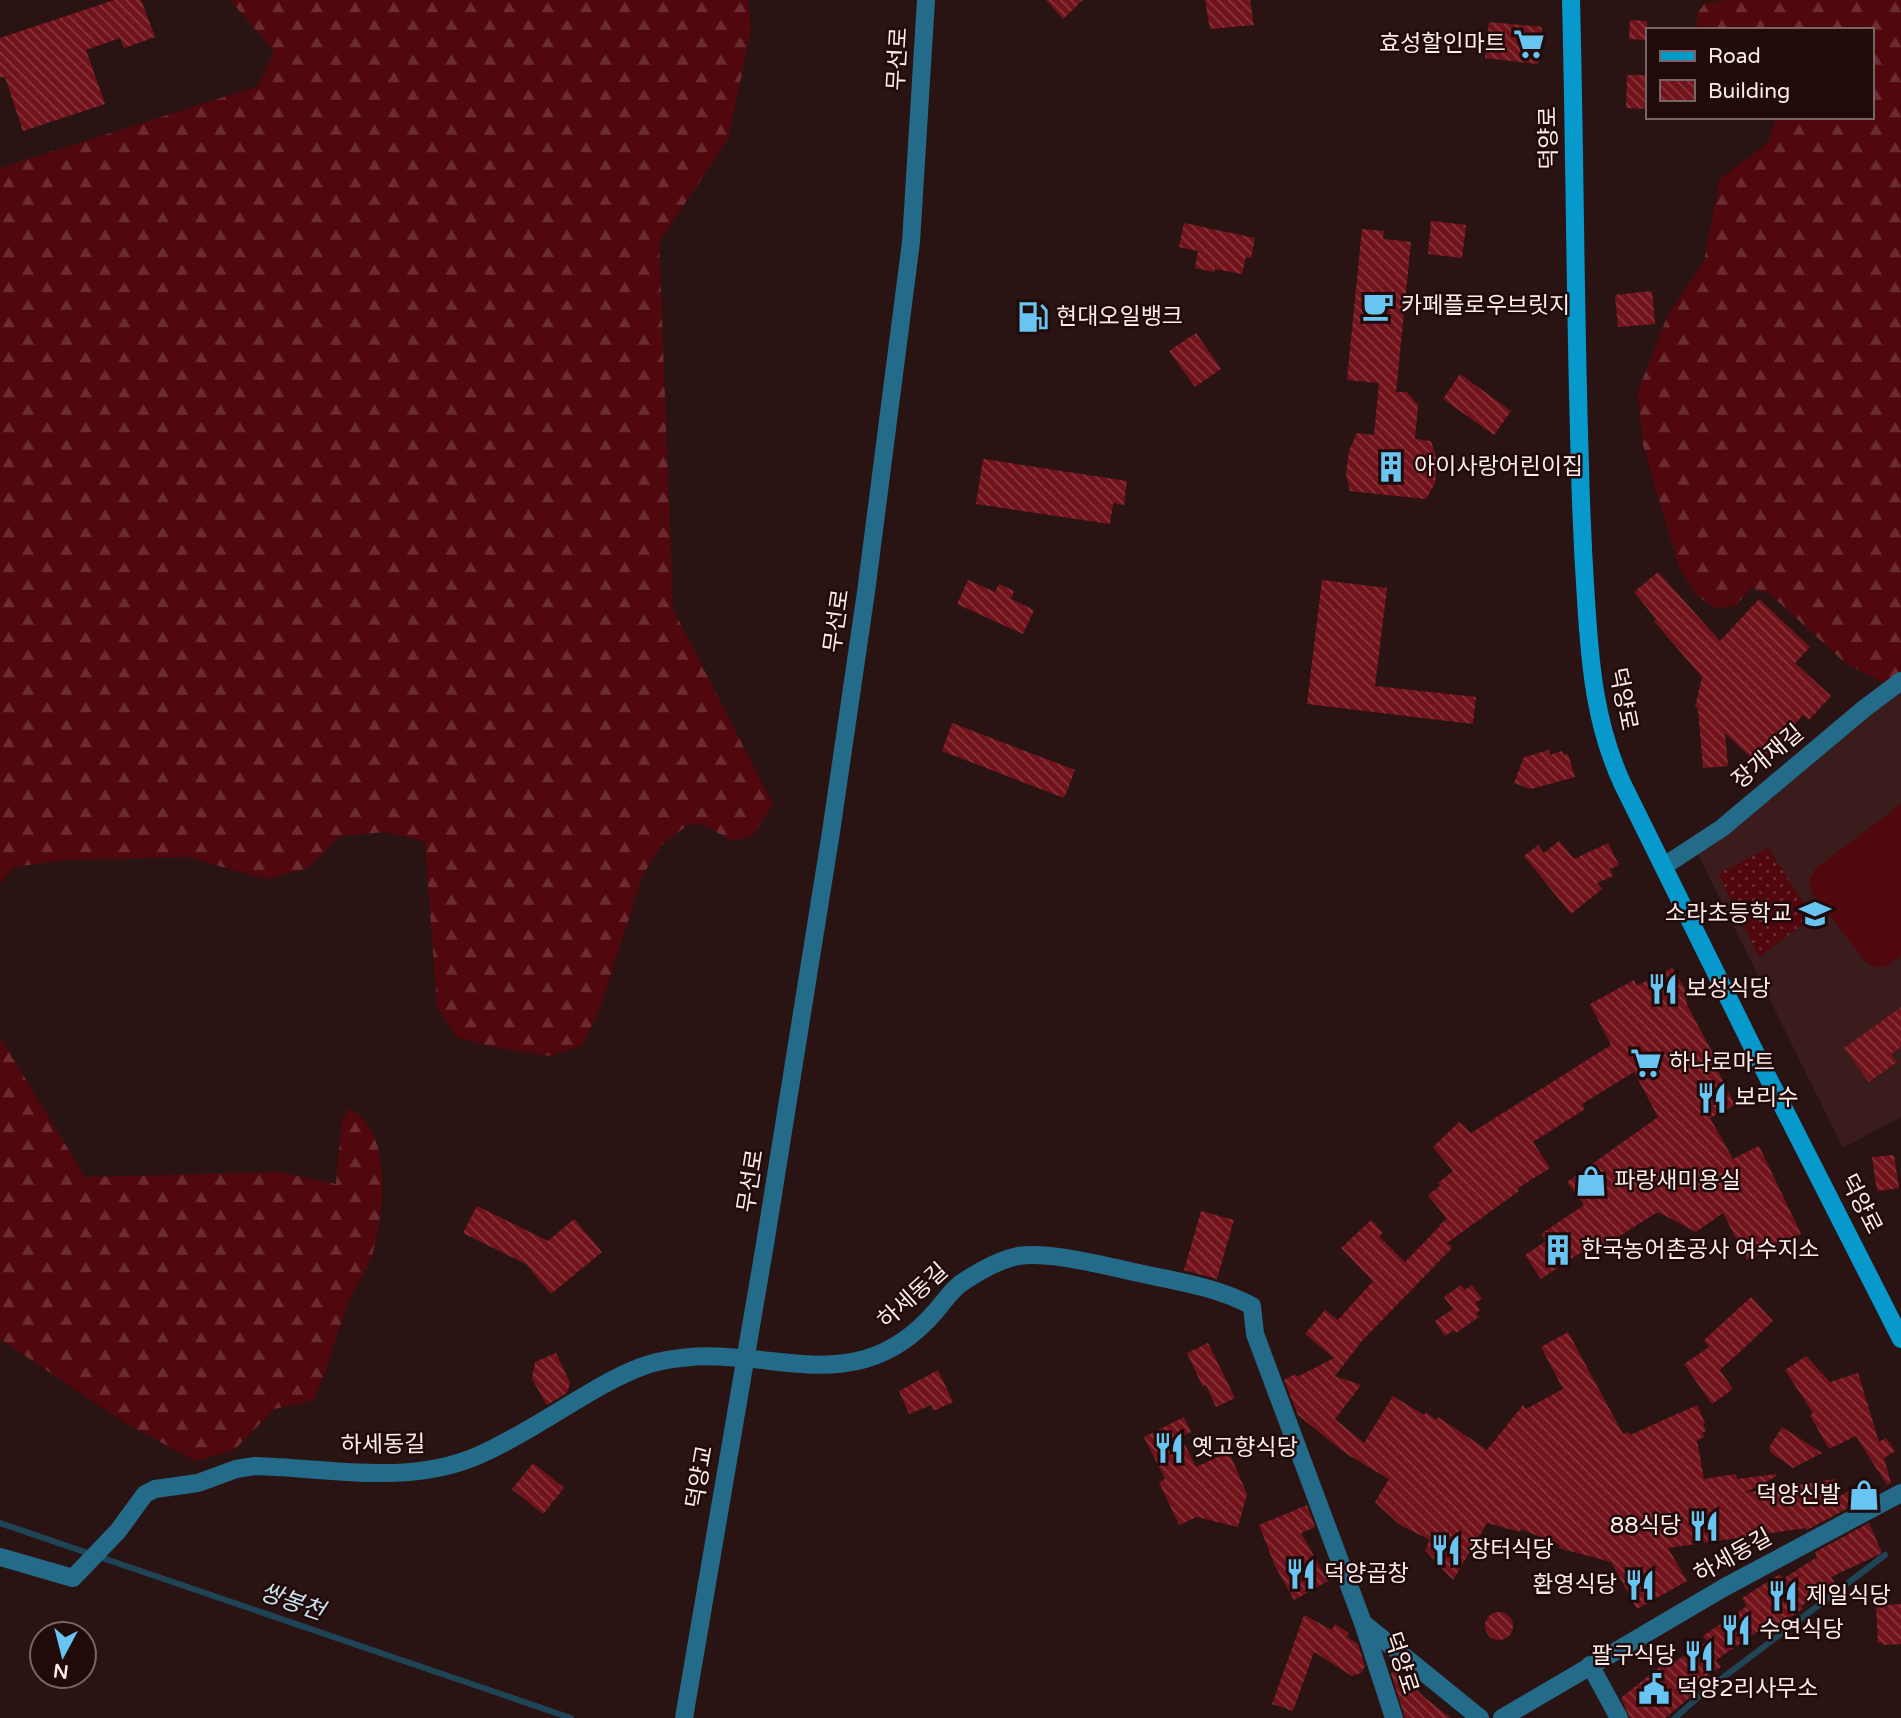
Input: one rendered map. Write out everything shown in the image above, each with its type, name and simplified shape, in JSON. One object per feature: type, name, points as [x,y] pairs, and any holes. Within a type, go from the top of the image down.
[{"type":"main road","name":"덕양로","points":[[1571,0],[1582,526],[1590,665],[1598,712],[1612,762],[1901,1339]]},
{"type":"street","name":"무선로","points":[[765,1244],[829,846],[873,538],[911,242],[926,0]]},
{"type":"street","name":"장개재길","points":[[1664,866],[1722,828],[1901,681]]},
{"type":"street","name":"덕양교","points":[[684,1718],[765,1244]]},
{"type":"street","name":"하세동길","points":[[0,1557],[77,1574],[118,1531],[145,1494],[155,1489],[198,1483],[236,1469],[271,1467],[379,1473],[416,1472],[475,1457],[617,1377],[656,1363],[691,1357],[726,1357],[807,1365],[845,1364],[866,1359],[886,1352],[914,1333],[955,1289],[984,1270],[1016,1257],[1053,1257],[1091,1262],[1210,1288],[1252,1306],[1255,1334],[1363,1623]]},
{"type":"street","name":"하세동길","points":[[1502,1718],[1725,1587],[1901,1493]]},
{"type":"street","points":[[1363,1623],[1479,1718]]},
{"type":"street","name":"덕양로","points":[[1363,1623],[1394,1718]]},
{"type":"street","points":[[1590,1665],[1619,1718]]},
{"type":"shaded area","name":"소라초등학교","points":[[1901,681],[1901,1117],[1843,1148],[1694,846]]},
{"type":"green space","points":[[230,0],[748,0],[751,30],[728,139],[659,242],[673,609],[773,804],[752,836],[732,841],[703,824],[688,825],[661,845],[643,875],[598,1014],[582,1045],[551,1056],[497,1048],[456,1037],[437,1006],[425,841],[385,832],[340,836],[308,868],[266,879],[187,857],[67,860],[13,867],[0,884],[0,168],[258,86],[274,51]]},
{"type":"green space","points":[[1730,0],[1901,0],[1901,681],[1893,687],[1845,663],[1770,594],[1751,588],[1735,606],[1716,608],[1696,595],[1679,567],[1643,445],[1638,391],[1667,317],[1704,261],[1720,179],[1768,143],[1775,119],[1873,119],[1873,28],[1697,28],[1697,14],[1705,3]]},
{"type":"green space","points":[[1901,804],[1901,956],[1888,965],[1879,967],[1865,961],[1812,893],[1809,881],[1815,869]]},
{"type":"green space","points":[[1768,848],[1813,917],[1759,957],[1718,874]]},
{"type":"green space","points":[[0,1037],[85,1177],[280,1172],[336,1184],[342,1122],[349,1109],[363,1119],[373,1134],[382,1172],[378,1232],[372,1256],[350,1300],[314,1400],[274,1409],[234,1450],[196,1461],[125,1423],[0,1339]]},
{"type":"building","points":[[114,0],[141,0],[155,37],[124,48],[120,38],[86,50],[105,104],[23,131],[5,77],[0,78],[0,38]]},
{"type":"building","points":[[1046,0],[1083,0],[1063,19]]},
{"type":"building","points":[[1205,0],[1250,0],[1254,25],[1210,29]]},
{"type":"building","points":[[1630,20],[1647,21],[1646,40],[1629,39]]},
{"type":"building","points":[[1489,22],[1542,27],[1538,64],[1485,58]]},
{"type":"building","points":[[1627,75],[1646,75],[1646,109],[1626,108]]},
{"type":"building","points":[[1431,221],[1466,225],[1462,258],[1428,254]]},
{"type":"building","points":[[1184,223],[1255,238],[1251,258],[1246,257],[1242,274],[1195,268],[1198,251],[1179,247]]},
{"type":"building","points":[[1362,229],[1384,231],[1383,239],[1411,242],[1396,392],[1407,392],[1418,405],[1415,439],[1431,441],[1437,460],[1435,483],[1426,499],[1350,491],[1346,474],[1349,451],[1357,433],[1374,435],[1379,383],[1347,380]]},
{"type":"building","points":[[1652,291],[1655,324],[1618,327],[1615,295]]},
{"type":"building","points":[[1196,333],[1221,369],[1195,387],[1169,351]]},
{"type":"building","points":[[1460,374],[1511,411],[1494,435],[1443,399]]},
{"type":"building","points":[[983,459],[1127,481],[1124,505],[1113,503],[1110,524],[976,504]]},
{"type":"building","points":[[1658,572],[1720,641],[1759,599],[1810,647],[1795,663],[1831,696],[1809,720],[1803,715],[1758,764],[1725,733],[1728,766],[1703,768],[1698,708],[1695,707],[1702,677],[1654,621],[1656,619],[1634,592]]},
{"type":"building","points":[[968,580],[995,592],[999,584],[1014,591],[1011,599],[1034,610],[1023,634],[957,604]]},
{"type":"building","points":[[1322,580],[1387,588],[1375,686],[1476,697],[1473,724],[1307,704]]},
{"type":"building","points":[[952,723],[1075,770],[1064,798],[942,751]]},
{"type":"building","points":[[1549,750],[1550,755],[1562,751],[1564,755],[1568,754],[1575,777],[1531,789],[1514,783],[1524,757]]},
{"type":"building","points":[[1559,841],[1574,859],[1608,843],[1619,865],[1610,869],[1613,876],[1597,883],[1602,889],[1571,914],[1524,856],[1538,845],[1544,853]]},
{"type":"building","points":[[1672,968],[1684,987],[1687,1005],[1718,1063],[1715,1065],[1735,1105],[1710,1118],[1733,1159],[1759,1146],[1801,1234],[1747,1260],[1723,1213],[1696,1232],[1656,1213],[1602,1247],[1598,1241],[1541,1279],[1525,1255],[1546,1241],[1541,1234],[1584,1205],[1567,1182],[1658,1117],[1634,1072],[1582,1104],[1585,1109],[1533,1142],[1550,1168],[1518,1188],[1519,1191],[1447,1243],[1452,1248],[1361,1342],[1335,1376],[1361,1385],[1335,1419],[1364,1443],[1393,1396],[1424,1415],[1426,1412],[1436,1420],[1438,1417],[1487,1450],[1523,1405],[1526,1409],[1563,1389],[1541,1347],[1568,1332],[1623,1434],[1629,1432],[1630,1435],[1697,1405],[1706,1431],[1702,1433],[1704,1437],[1697,1440],[1704,1479],[1736,1474],[1737,1479],[1776,1474],[1777,1476],[1744,1493],[1835,1479],[1838,1497],[1869,1480],[1876,1493],[1807,1530],[1806,1528],[1668,1548],[1687,1581],[1637,1609],[1611,1562],[1559,1548],[1560,1545],[1521,1529],[1520,1532],[1487,1523],[1453,1580],[1425,1550],[1430,1540],[1400,1525],[1375,1502],[1389,1479],[1345,1453],[1298,1415],[1284,1380],[1295,1374],[1297,1377],[1334,1358],[1305,1334],[1325,1310],[1338,1320],[1373,1281],[1341,1248],[1371,1220],[1383,1233],[1379,1236],[1405,1262],[1447,1219],[1428,1195],[1453,1171],[1433,1147],[1459,1122],[1471,1133],[1611,1045],[1590,1004],[1634,980],[1637,986]]},
{"type":"building","points":[[1901,1007],[1901,1047],[1891,1054],[1897,1062],[1869,1082],[1844,1048]]},
{"type":"building","points":[[1894,1155],[1899,1188],[1877,1191],[1872,1157]]},
{"type":"building","points":[[477,1206],[548,1241],[574,1219],[602,1252],[551,1294],[526,1264],[463,1233]]},
{"type":"building","points":[[1201,1211],[1234,1220],[1217,1279],[1184,1270]]},
{"type":"building","points":[[1461,1285],[1465,1290],[1472,1285],[1482,1299],[1475,1303],[1480,1310],[1476,1313],[1479,1317],[1456,1333],[1454,1330],[1445,1336],[1435,1321],[1453,1309],[1444,1297]]},
{"type":"building","points":[[1751,1297],[1773,1321],[1720,1370],[1733,1389],[1712,1404],[1684,1364],[1709,1347],[1704,1340]]},
{"type":"building","points":[[1208,1343],[1235,1398],[1216,1407],[1187,1353]]},
{"type":"building","points":[[556,1353],[570,1383],[567,1393],[547,1405],[532,1379],[535,1362]]},
{"type":"building","points":[[1806,1356],[1830,1382],[1858,1373],[1879,1442],[1886,1438],[1895,1451],[1884,1458],[1891,1483],[1887,1485],[1856,1436],[1829,1449],[1810,1415],[1813,1413],[1785,1370]]},
{"type":"building","points":[[938,1370],[953,1402],[933,1411],[931,1405],[909,1414],[899,1391]]},
{"type":"building","points":[[1184,1417],[1191,1432],[1181,1437],[1196,1467],[1229,1452],[1247,1494],[1238,1527],[1197,1517],[1179,1525],[1159,1482],[1165,1479],[1144,1437]]},
{"type":"building","points":[[1782,1427],[1822,1453],[1793,1468],[1770,1452],[1770,1446]]},
{"type":"building","points":[[533,1463],[564,1488],[543,1514],[512,1489]]},
{"type":"building","points":[[1307,1505],[1315,1527],[1301,1533],[1328,1581],[1294,1600],[1275,1566],[1259,1525]]},
{"type":"building","points":[[1869,1523],[1882,1553],[1831,1577],[1835,1583],[1801,1606],[1803,1609],[1763,1634],[1760,1630],[1716,1660],[1721,1667],[1689,1688],[1694,1694],[1665,1718],[1630,1718],[1621,1698],[1667,1661],[1670,1665],[1707,1641],[1703,1636],[1747,1606],[1742,1598],[1780,1574],[1783,1579],[1817,1557],[1815,1552]]},
{"type":"building","points":[[1901,1604],[1901,1644],[1878,1643],[1876,1606]]},
{"type":"building","points":[[1499,1612],[1509,1616],[1513,1626],[1509,1636],[1499,1640],[1489,1636],[1485,1626],[1489,1616]]},
{"type":"building","points":[[1304,1615],[1332,1630],[1335,1624],[1349,1633],[1347,1637],[1358,1644],[1365,1666],[1361,1673],[1352,1676],[1314,1652],[1293,1711],[1272,1704]]},
{"type":"building","points":[[1397,1669],[1425,1698],[1451,1718],[1405,1718],[1391,1673]]},
{"type":"waterway","name":"쌍봉천","points":[[0,1523],[571,1718]]},
{"type":"waterway","points":[[1675,1718],[1704,1692],[1885,1555]]},
{"type":"place","name":"효성할인마트","points":[[1529,44]]},
{"type":"place","name":"카페플로우브릿지","points":[[1378,306]]},
{"type":"place","name":"현대오일뱅크","points":[[1033,317]]},
{"type":"place","name":"아이사랑어린이집","points":[[1391,467]]},
{"type":"place","name":"소라초등학교","points":[[1815,914]]},
{"type":"place","name":"보성식당","points":[[1663,989]]},
{"type":"place","name":"하나로마트","points":[[1646,1063]]},
{"type":"place","name":"보리수","points":[[1712,1098]]},
{"type":"place","name":"파랑새미용실","points":[[1591,1181]]},
{"type":"place","name":"한국농어촌공사 여수지소","points":[[1558,1250]]},
{"type":"place","name":"옛고향식당","points":[[1169,1448]]},
{"type":"place","name":"덕양신발","points":[[1864,1495]]},
{"type":"place","name":"88식당","points":[[1704,1526]]},
{"type":"place","name":"장터식당","points":[[1446,1550]]},
{"type":"place","name":"덕양곱창","points":[[1301,1574]]},
{"type":"place","name":"환영식당","points":[[1640,1585]]},
{"type":"place","name":"제일식당","points":[[1783,1596]]},
{"type":"place","name":"수연식당","points":[[1736,1630]]},
{"type":"place","name":"팔구식당","points":[[1699,1656]]},
{"type":"place","name":"덕양2리사무소","points":[[1654,1689]]}]
